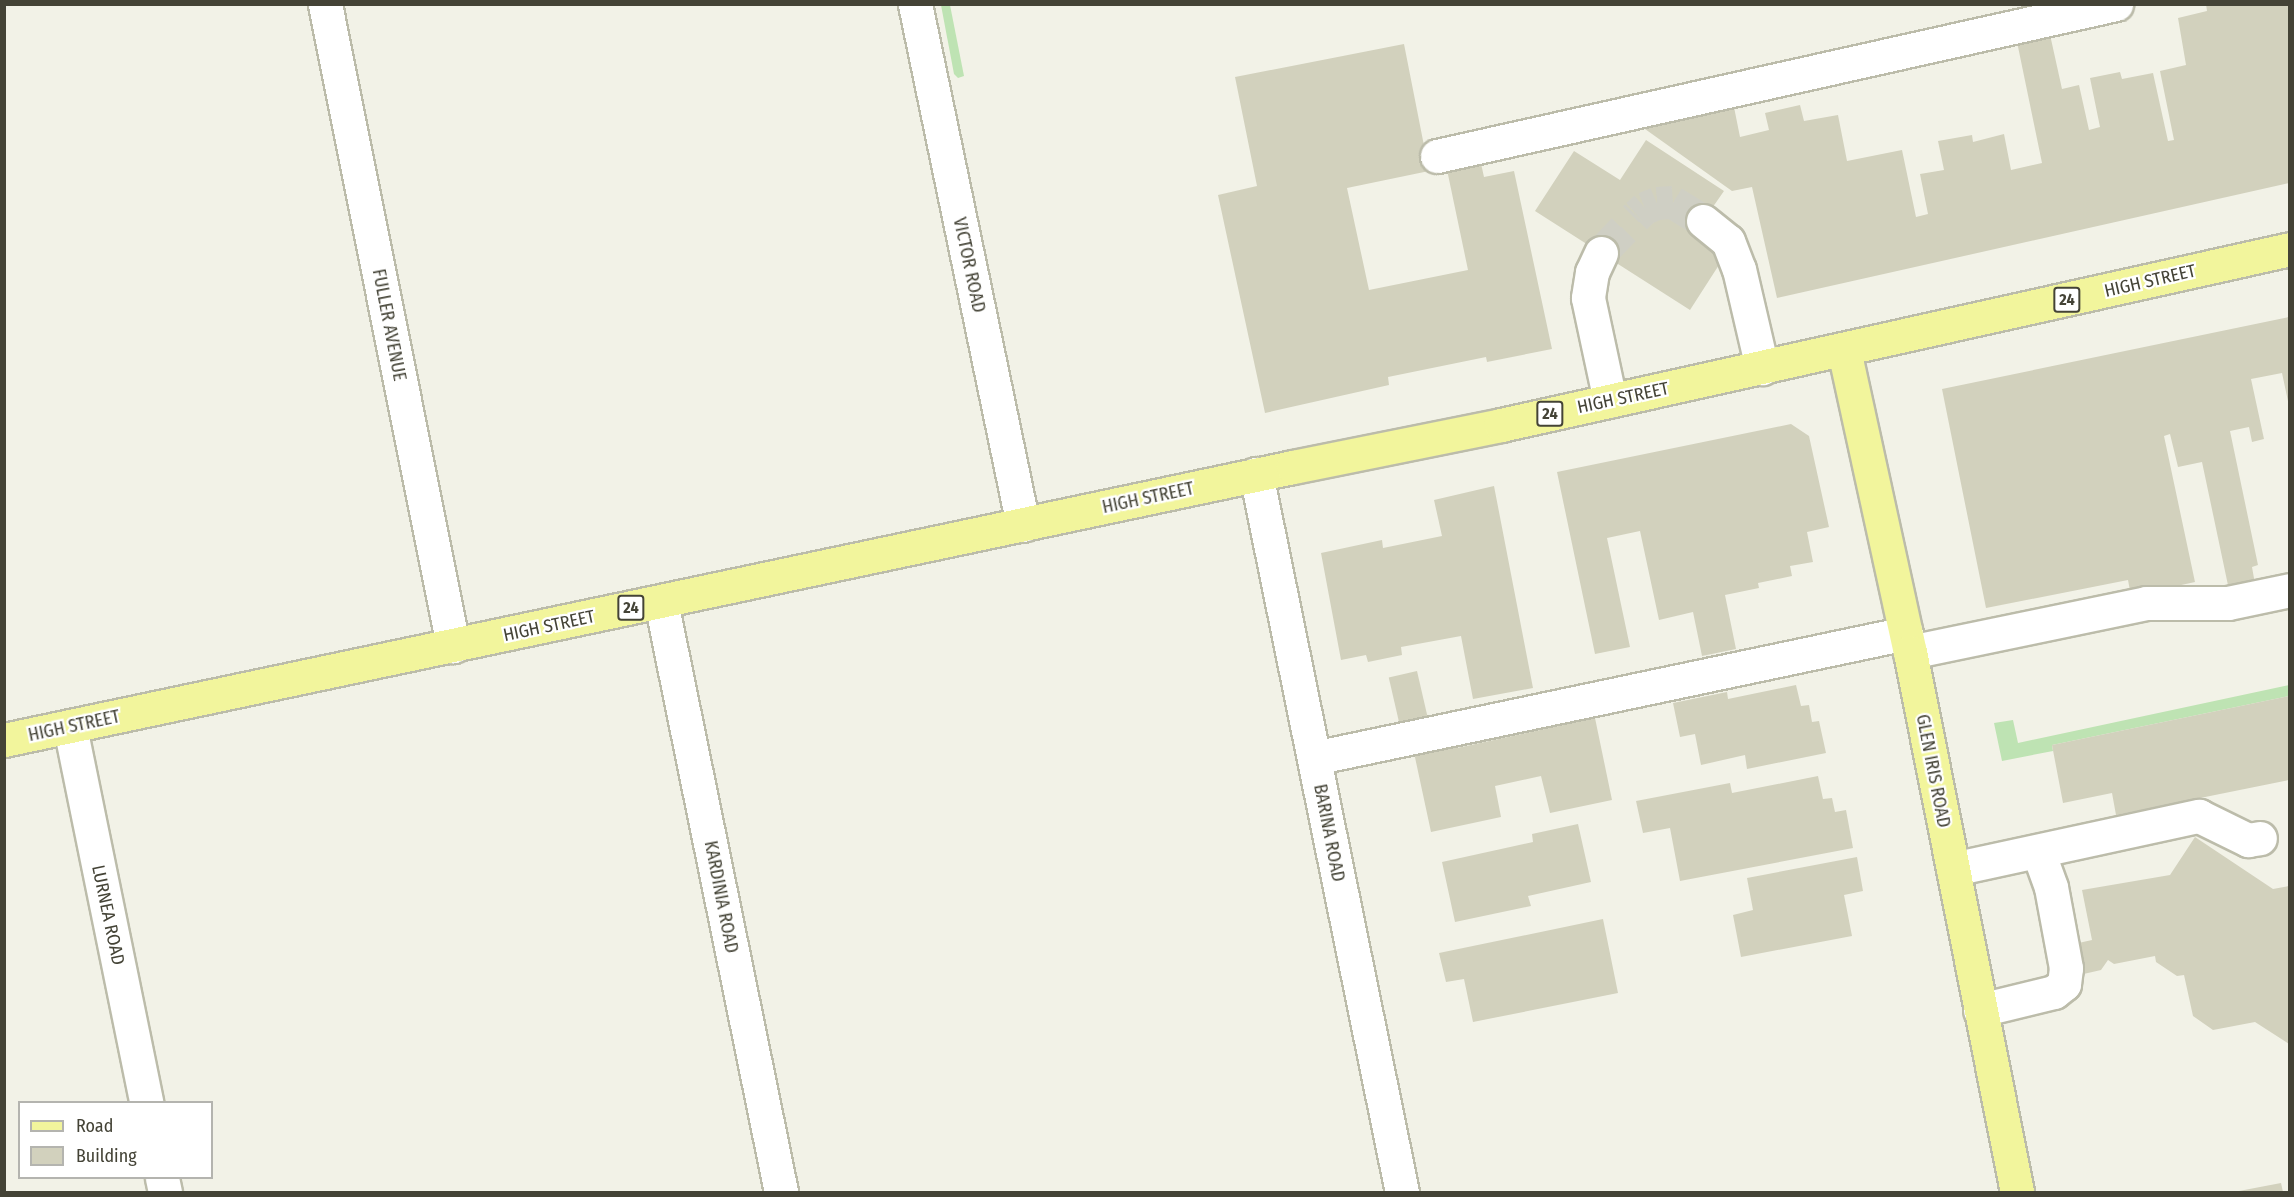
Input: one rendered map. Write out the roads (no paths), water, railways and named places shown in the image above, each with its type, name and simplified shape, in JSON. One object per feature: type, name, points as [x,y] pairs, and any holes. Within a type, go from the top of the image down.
[{"type":"main road","name":"HIGH STREET","points":[[4,740],[1610,401],[2289,249]]},
{"type":"main road","name":"GLEN IRIS ROAD","points":[[1844,350],[1908,643],[2018,1192]]},
{"type":"street","name":"FULLER AVENUE","points":[[325,4],[453,646]]},
{"type":"street","name":"VICTOR ROAD","points":[[915,4],[1023,525]]},
{"type":"street","points":[[1437,156],[2116,4]]},
{"type":"street","points":[[1703,220],[1728,241],[1736,260],[1762,368]]},
{"type":"street","points":[[1601,253],[1574,302],[1610,401]]},
{"type":"street","name":"BARINA ROAD","points":[[1256,474],[1402,1192]]},
{"type":"street","points":[[1314,758],[1908,643],[2146,603],[2228,603],[2289,590]]},
{"type":"street","name":"KARDINIA ROAD","points":[[661,602],[781,1192]]},
{"type":"street","name":"LURNEA ROAD","points":[[70,727],[146,1101]]},
{"type":"street","points":[[1953,869],[2199,816],[2248,840],[2260,838]]},
{"type":"street","points":[[1980,1010],[2054,992],[2064,984],[2067,968],[2051,887],[2038,852]]},
{"type":"tunnel","points":[[1601,253],[1637,215],[1645,208],[1657,203],[1673,202],[1703,221]]}]
